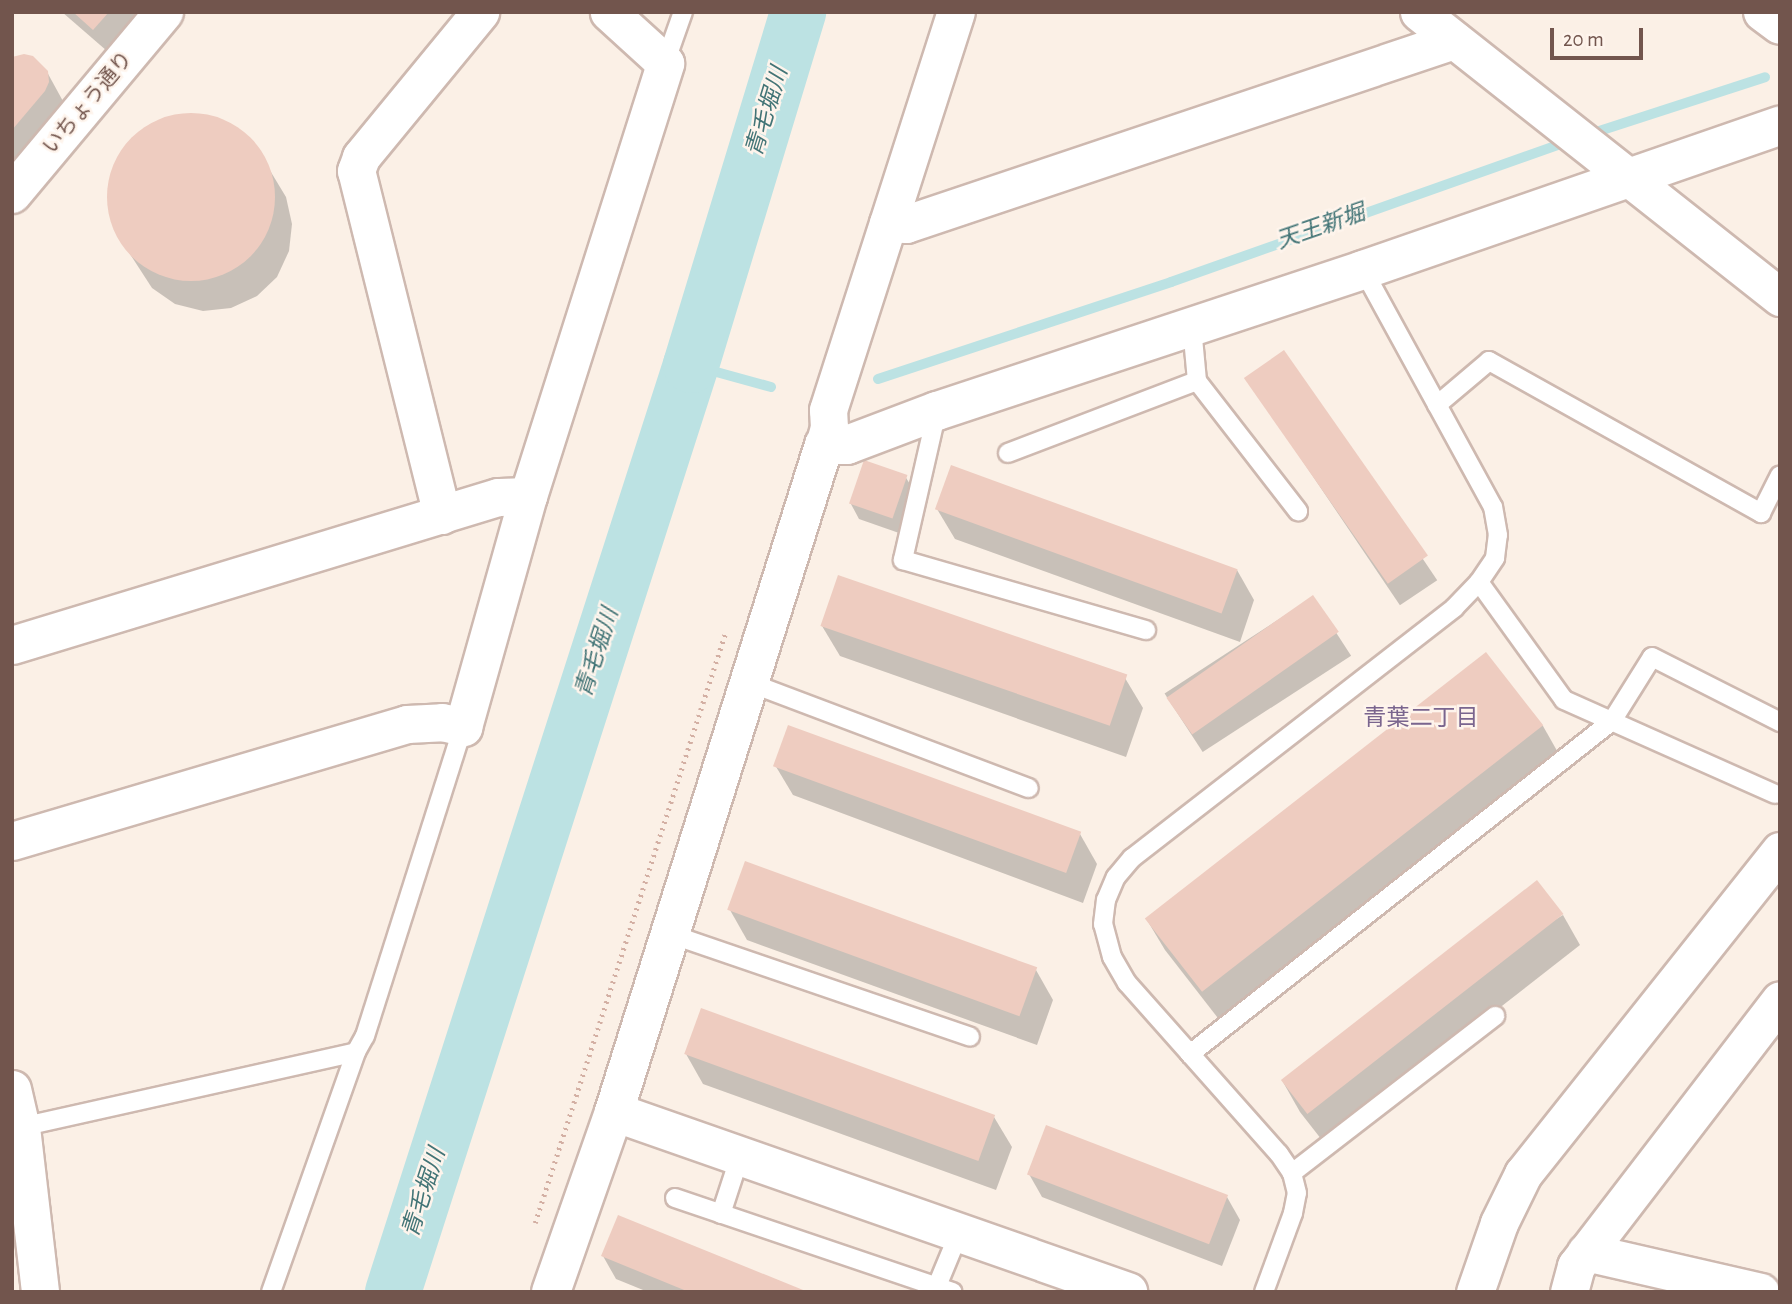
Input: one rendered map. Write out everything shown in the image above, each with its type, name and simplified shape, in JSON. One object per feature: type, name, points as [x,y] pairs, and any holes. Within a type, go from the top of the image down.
[{"type":"street","name":"いちょう通り","points":[[12,194],[164,12]]},
{"type":"street","points":[[442,515],[356,171],[362,157],[480,12]]},
{"type":"street","points":[[12,841],[407,724],[443,722],[463,727],[528,496],[665,63],[609,12]]},
{"type":"street","points":[[553,1291],[614,1112],[824,445],[829,428],[828,410],[956,12]]},
{"type":"street","points":[[1419,12],[1617,171],[1780,297]]},
{"type":"street","points":[[1763,12],[1780,25]]},
{"type":"street","points":[[888,223],[906,224],[1454,40]]},
{"type":"street","points":[[824,445],[847,445],[937,411],[1363,270],[1617,171],[1780,126]]},
{"type":"street","points":[[12,645],[498,496],[528,496]]},
{"type":"street","points":[[1475,1292],[1499,1223],[1523,1174],[1650,1018],[1780,851]]},
{"type":"street","points":[[1569,1292],[1576,1266],[1586,1252],[1780,1000]]},
{"type":"street","points":[[12,1089],[21,1127],[40,1292]]},
{"type":"street","points":[[614,1112],[1128,1292]]},
{"type":"street","points":[[1586,1252],[1760,1292]]},
{"type":"lane","points":[[665,63],[683,12]]},
{"type":"lane","points":[[1264,1292],[1293,1213],[1297,1193],[1292,1173],[1279,1154],[1127,983],[1112,957],[1103,924],[1106,900],[1116,877],[1132,858],[1454,608],[1479,582],[1495,558],[1498,535],[1493,507],[1363,270]]},
{"type":"lane","points":[[1192,327],[1197,381],[1298,511]]},
{"type":"lane","points":[[1437,405],[1489,361],[1761,513],[1780,475]]},
{"type":"lane","points":[[1008,453],[1197,381]]},
{"type":"lane","points":[[937,411],[903,560],[1146,630]]},
{"type":"lane","points":[[1479,582],[1564,700],[1775,794]]},
{"type":"lane","points":[[1190,1054],[1612,721],[1652,657],[1780,722]]},
{"type":"lane","points":[[748,682],[1029,788]]},
{"type":"lane","points":[[271,1292],[356,1052],[365,1036],[463,727]]},
{"type":"lane","points":[[670,933],[970,1037]]},
{"type":"lane","points":[[1292,1173],[1495,1016]]},
{"type":"lane","points":[[21,1127],[356,1052]]},
{"type":"lane","points":[[721,1214],[740,1156]]},
{"type":"lane","points":[[675,1198],[943,1290],[959,1233]]},
{"type":"path","points":[[534,1226],[729,622]]},
{"type":"building","points":[[73,12],[109,12],[93,30]]},
{"type":"building","points":[[24,54],[33,56],[48,71],[49,82],[45,91],[12,130],[12,57]]},
{"type":"building","points":[[191,113],[223,120],[238,127],[250,138],[261,150],[268,165],[275,197],[268,229],[261,244],[250,256],[238,267],[223,274],[191,281],[159,274],[144,267],[132,256],[121,244],[114,229],[107,197],[114,165],[121,150],[132,138],[144,127],[159,120]]},
{"type":"building","points":[[1284,350],[1428,556],[1388,584],[1244,378]]},
{"type":"building","points":[[864,460],[907,475],[893,518],[849,503]]},
{"type":"building","points":[[951,465],[1238,569],[1222,613],[935,509]]},
{"type":"building","points":[[838,575],[1127,675],[1110,726],[820,626]]},
{"type":"building","points":[[1313,595],[1339,632],[1192,735],[1166,698]]},
{"type":"building","points":[[1486,652],[1543,725],[1202,992],[1145,919]]},
{"type":"building","points":[[788,725],[1081,832],[1066,873],[773,766]]},
{"type":"building","points":[[745,861],[1037,967],[1019,1016],[727,910]]},
{"type":"building","points":[[1537,880],[1563,914],[1307,1114],[1281,1080]]},
{"type":"building","points":[[701,1008],[995,1115],[978,1161],[684,1054]]},
{"type":"building","points":[[1046,1125],[1228,1195],[1209,1244],[1027,1174]]},
{"type":"building","points":[[618,1215],[808,1292],[689,1292],[601,1256]]},
{"type":"waterway","name":"青毛堀川","points":[[393,1292],[691,365],[798,12]]},
{"type":"waterway","name":"天王新堀","points":[[1590,134],[1765,77]]},
{"type":"waterway","name":"天王新堀","points":[[878,379],[1171,282],[1569,141]]},
{"type":"waterway","points":[[691,365],[771,387]]},
{"type":"district","name":"青葉二丁目","points":[[1421,719]]}]
